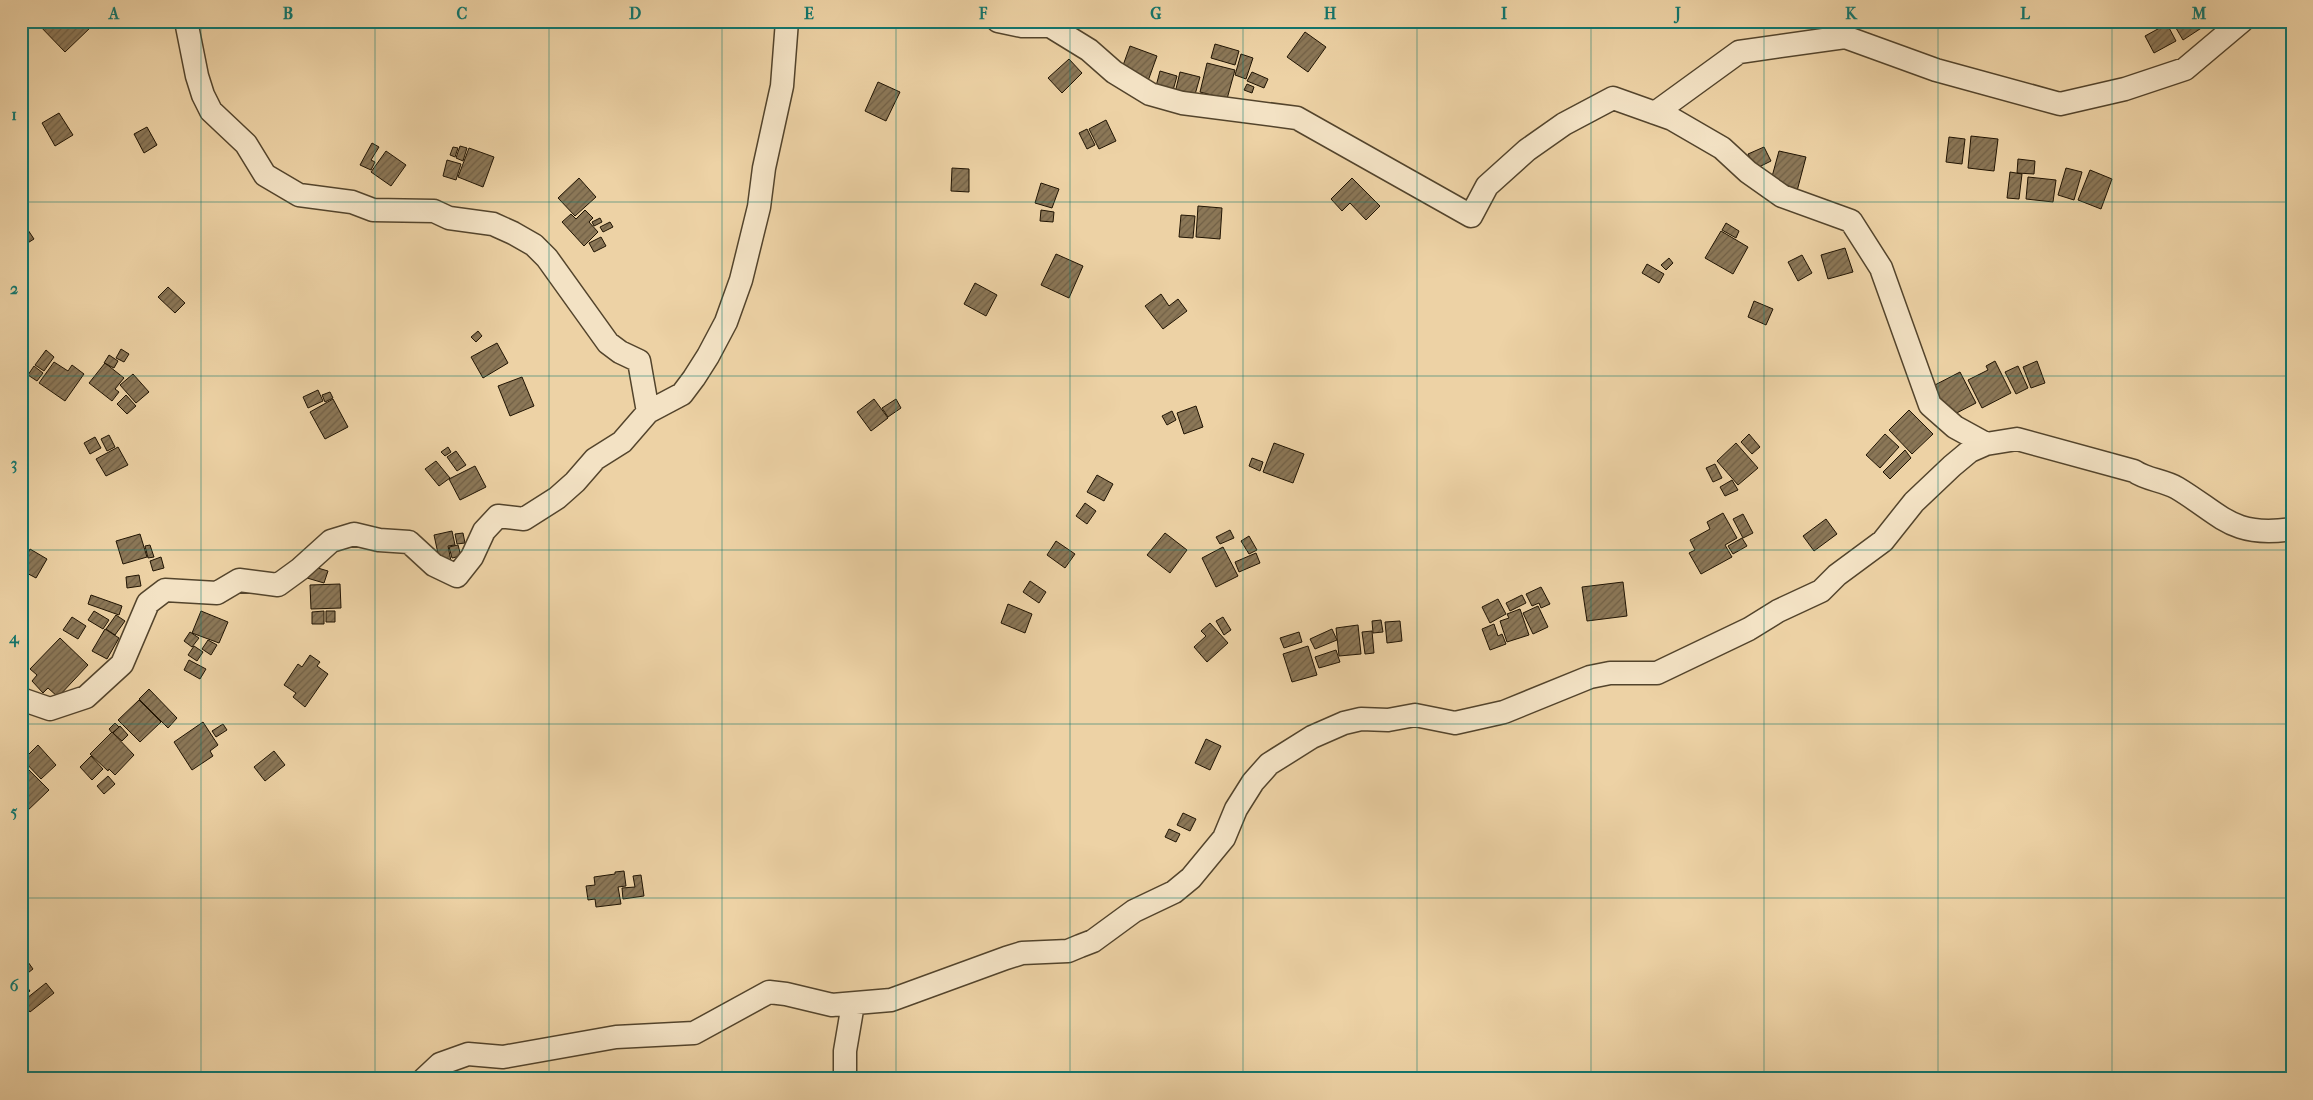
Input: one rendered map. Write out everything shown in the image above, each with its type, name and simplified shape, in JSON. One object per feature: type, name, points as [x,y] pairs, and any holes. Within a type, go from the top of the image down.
[{"type":"street","points":[[186,21],[202,95],[211,111],[246,144],[265,174],[299,196],[352,202],[373,210],[434,211],[449,218],[493,224],[525,239],[542,252],[558,270],[608,343],[638,362],[648,412]]},
{"type":"street","points":[[21,699],[50,709],[86,696],[122,664],[148,603],[165,590],[217,593],[239,580],[278,585],[300,570],[331,541],[354,534],[379,540],[409,542],[434,564],[457,576],[472,557],[484,531],[498,516],[524,519],[557,498],[575,482],[595,459],[622,442],[648,412],[682,394],[708,356],[726,322],[741,280],[759,207],[764,168],[782,86],[787,21]]},
{"type":"street","points":[[998,21],[1022,26],[1050,26],[1089,50],[1114,72],[1150,94],[1182,103],[1297,118],[1471,216],[1487,186],[1527,150],[1564,124],[1613,98],[1672,119],[1722,148],[1748,172],[1782,196],[1851,221],[1881,268],[1930,405],[1955,427],[1986,444]]},
{"type":"street","points":[[1655,113],[1739,52],[1844,37],[1936,70],[2060,104],[2125,88],[2186,69],[2242,21]]},
{"type":"street","points":[[424,1079],[440,1064],[468,1054],[503,1057],[616,1037],[694,1032],[769,992],[832,1005],[853,1004],[899,997],[1022,953],[1068,951],[1093,940],[1134,912],[1174,892],[1191,878],[1224,838],[1244,795],[1269,764],[1312,737],[1344,723],[1361,719],[1388,720],[1415,715],[1456,723],[1504,712],[1582,679],[1610,674],[1652,674],[1684,662],[1821,590],[1837,574],[1883,541],[1914,502],[1952,466],[1970,451],[1986,444],[2017,439],[2048,447],[2114,468],[2134,472],[2145,478],[2175,487],[2223,519],[2250,530],[2263,532],[2292,529]]},
{"type":"street","points":[[845,1079],[845,1051],[853,1004]]},
{"type":"building","points":[[39,21],[86,21],[91,27],[65,52],[37,23]]},
{"type":"building","points":[[2176,21],[2199,21],[2203,27],[2183,40],[2173,23]]},
{"type":"building","points":[[2167,24],[2176,41],[2154,53],[2145,36]]},
{"type":"building","points":[[1305,32],[1326,47],[1308,72],[1287,57]]},
{"type":"building","points":[[1215,44],[1239,51],[1235,65],[1211,58]]},
{"type":"building","points":[[1130,46],[1157,56],[1148,81],[1121,71]]},
{"type":"building","points":[[1241,54],[1253,58],[1246,79],[1235,75]]},
{"type":"building","points":[[1069,59],[1082,73],[1062,93],[1048,78]]},
{"type":"building","points":[[1207,63],[1235,70],[1227,99],[1200,92]]},
{"type":"building","points":[[1160,71],[1177,76],[1172,94],[1155,90]]},
{"type":"building","points":[[1180,72],[1200,77],[1194,98],[1175,93]]},
{"type":"building","points":[[1252,72],[1268,79],[1264,88],[1247,81]]},
{"type":"building","points":[[878,82],[900,92],[886,121],[865,111]]},
{"type":"building","points":[[1247,84],[1254,87],[1252,93],[1244,90]]},
{"type":"building","points":[[59,113],[73,135],[55,146],[42,123]]},
{"type":"building","points":[[1106,120],[1116,141],[1099,149],[1089,129]]},
{"type":"building","points":[[147,127],[157,145],[144,153],[134,134]]},
{"type":"building","points":[[1087,129],[1095,145],[1087,149],[1079,133]]},
{"type":"building","points":[[1971,136],[1998,139],[1994,171],[1968,168]]},
{"type":"building","points":[[1949,137],[1965,139],[1962,164],[1946,162]]},
{"type":"building","points":[[372,143],[379,147],[371,160],[375,162],[371,170],[360,165]]},
{"type":"building","points":[[460,146],[467,148],[463,161],[456,158]]},
{"type":"building","points":[[453,147],[458,148],[455,157],[450,155]]},
{"type":"building","points":[[1764,147],[1771,161],[1755,169],[1748,154]]},
{"type":"building","points":[[469,148],[494,157],[483,187],[458,177]]},
{"type":"building","points":[[386,151],[406,165],[391,186],[371,172]]},
{"type":"building","points":[[1779,151],[1806,157],[1797,191],[1770,184]]},
{"type":"building","points":[[2018,159],[2035,161],[2034,174],[2017,173]]},
{"type":"building","points":[[447,160],[461,164],[456,180],[443,176]]},
{"type":"building","points":[[952,168],[969,169],[969,192],[951,191]]},
{"type":"building","points":[[2066,168],[2082,172],[2074,200],[2058,195]]},
{"type":"building","points":[[2090,170],[2112,179],[2101,209],[2078,200]]},
{"type":"building","points":[[2010,172],[2022,174],[2019,199],[2007,198]]},
{"type":"building","points":[[2028,177],[2056,180],[2053,202],[2026,199]]},
{"type":"building","points":[[579,178],[596,197],[575,216],[558,198]]},
{"type":"building","points":[[1352,178],[1380,206],[1366,220],[1350,203],[1342,211],[1331,199]]},
{"type":"building","points":[[1041,183],[1059,189],[1052,208],[1035,203]]},
{"type":"building","points":[[1198,206],[1222,208],[1220,239],[1196,237]]},
{"type":"building","points":[[585,210],[593,218],[589,222],[598,232],[584,246],[562,222],[571,214],[576,219]]},
{"type":"building","points":[[1041,210],[1054,212],[1053,222],[1040,221]]},
{"type":"building","points":[[1181,215],[1195,216],[1193,238],[1179,237]]},
{"type":"building","points":[[600,218],[602,222],[594,226],[592,222]]},
{"type":"building","points":[[610,222],[613,227],[603,232],[600,227]]},
{"type":"building","points":[[1726,223],[1739,231],[1736,238],[1722,230]]},
{"type":"building","points":[[24,224],[34,239],[26,244],[21,236],[21,226]]},
{"type":"building","points":[[1721,231],[1748,247],[1733,274],[1705,258]]},
{"type":"building","points":[[601,237],[606,246],[594,252],[589,243]]},
{"type":"building","points":[[1845,248],[1853,272],[1828,279],[1821,255]]},
{"type":"building","points":[[1056,254],[1083,266],[1069,298],[1041,285]]},
{"type":"building","points":[[1802,255],[1812,273],[1798,281],[1788,262]]},
{"type":"building","points":[[1669,258],[1673,263],[1666,270],[1661,265]]},
{"type":"building","points":[[1647,264],[1664,274],[1659,283],[1642,273]]},
{"type":"building","points":[[975,283],[997,295],[986,316],[964,304]]},
{"type":"building","points":[[168,287],[185,303],[175,313],[158,297]]},
{"type":"building","points":[[1161,294],[1169,306],[1178,299],[1187,311],[1163,329],[1145,306]]},
{"type":"building","points":[[1754,301],[1773,309],[1766,325],[1748,317]]},
{"type":"building","points":[[478,331],[482,336],[476,342],[471,337]]},
{"type":"building","points":[[497,343],[508,363],[483,378],[471,357]]},
{"type":"building","points":[[121,349],[129,354],[124,362],[116,358]]},
{"type":"building","points":[[46,350],[54,357],[44,371],[35,365]]},
{"type":"building","points":[[109,355],[118,361],[114,368],[104,363]]},
{"type":"building","points":[[1995,361],[2011,393],[1982,408],[1968,380],[1988,370],[1986,366]]},
{"type":"building","points":[[2037,361],[2045,383],[2031,388],[2023,367]]},
{"type":"building","points":[[54,362],[68,371],[72,365],[84,374],[65,401],[39,383]]},
{"type":"building","points":[[105,363],[124,378],[115,389],[119,392],[112,401],[89,383]]},
{"type":"building","points":[[34,366],[43,373],[37,381],[28,375]]},
{"type":"building","points":[[2018,366],[2028,388],[2016,394],[2005,372]]},
{"type":"building","points":[[1960,372],[1976,403],[1947,418],[1931,387]]},
{"type":"building","points":[[133,374],[149,392],[136,403],[120,385]]},
{"type":"building","points":[[522,377],[534,406],[510,416],[498,386]]},
{"type":"building","points":[[318,390],[323,401],[308,408],[303,397]]},
{"type":"building","points":[[330,392],[333,398],[325,402],[322,395]]},
{"type":"building","points":[[126,395],[136,406],[127,414],[117,404]]},
{"type":"building","points":[[333,399],[348,427],[325,439],[310,412]]},
{"type":"building","points":[[874,399],[888,418],[871,431],[857,412]]},
{"type":"building","points":[[896,399],[901,408],[888,417],[882,408]]},
{"type":"building","points":[[1196,406],[1203,427],[1184,434],[1177,413]]},
{"type":"building","points":[[1909,410],[1933,434],[1912,454],[1889,430]]},
{"type":"building","points":[[1172,411],[1176,420],[1167,425],[1162,416]]},
{"type":"building","points":[[1749,434],[1760,447],[1752,454],[1741,442]]},
{"type":"building","points":[[1885,434],[1899,447],[1880,468],[1866,455]]},
{"type":"building","points":[[109,435],[115,447],[107,451],[101,439]]},
{"type":"building","points":[[95,437],[101,448],[90,454],[84,443]]},
{"type":"building","points":[[1274,443],[1304,454],[1293,483],[1263,472]]},
{"type":"building","points":[[1736,443],[1758,468],[1738,485],[1717,461]]},
{"type":"building","points":[[118,447],[128,465],[106,476],[96,459]]},
{"type":"building","points":[[448,447],[451,452],[445,456],[441,452]]},
{"type":"building","points":[[1905,450],[1911,458],[1890,479],[1883,472]]},
{"type":"building","points":[[456,451],[466,465],[457,471],[447,457]]},
{"type":"building","points":[[1252,458],[1263,462],[1260,471],[1249,466]]},
{"type":"building","points":[[436,461],[450,478],[439,486],[425,469]]},
{"type":"building","points":[[1715,464],[1722,478],[1713,482],[1706,468]]},
{"type":"building","points":[[475,466],[486,487],[460,500],[449,479]]},
{"type":"building","points":[[1097,475],[1113,484],[1104,501],[1087,492]]},
{"type":"building","points":[[1732,480],[1738,490],[1725,496],[1720,487]]},
{"type":"building","points":[[1085,503],[1096,511],[1087,524],[1076,516]]},
{"type":"building","points":[[1723,513],[1737,538],[1725,545],[1732,557],[1701,574],[1689,553],[1695,550],[1690,540],[1710,529],[1707,522]]},
{"type":"building","points":[[1743,514],[1753,533],[1743,538],[1733,519]]},
{"type":"building","points":[[1826,519],[1837,534],[1814,551],[1803,536]]},
{"type":"building","points":[[1230,530],[1234,538],[1220,544],[1216,537]]},
{"type":"building","points":[[452,531],[455,545],[448,546],[451,561],[440,563],[434,535]]},
{"type":"building","points":[[463,533],[465,543],[457,544],[455,534]]},
{"type":"building","points":[[1165,533],[1187,550],[1170,573],[1147,555]]},
{"type":"building","points":[[140,534],[147,557],[123,564],[116,541]]},
{"type":"building","points":[[1249,536],[1257,550],[1249,554],[1241,541]]},
{"type":"building","points":[[1742,538],[1747,546],[1733,554],[1728,546]]},
{"type":"building","points":[[1056,541],[1075,554],[1065,568],[1047,555]]},
{"type":"building","points":[[150,545],[154,557],[148,558],[145,546]]},
{"type":"building","points":[[458,545],[461,556],[452,558],[449,547]]},
{"type":"building","points":[[1223,547],[1238,576],[1216,587],[1202,558]]},
{"type":"building","points":[[22,549],[28,553],[30,549],[47,559],[36,578],[21,570]]},
{"type":"building","points":[[1256,553],[1260,563],[1239,572],[1235,562]]},
{"type":"building","points":[[161,557],[164,568],[153,571],[150,561]]},
{"type":"building","points":[[311,566],[328,571],[324,583],[307,578]]},
{"type":"building","points":[[139,575],[141,586],[127,588],[126,577]]},
{"type":"building","points":[[1030,581],[1046,592],[1039,603],[1023,592]]},
{"type":"building","points":[[1623,582],[1627,616],[1587,621],[1582,587]]},
{"type":"building","points":[[340,584],[341,608],[311,609],[310,585]]},
{"type":"building","points":[[1541,587],[1550,604],[1541,608],[1539,603],[1532,606],[1526,594]]},
{"type":"building","points":[[91,595],[122,606],[119,615],[88,604]]},
{"type":"building","points":[[1522,595],[1526,603],[1510,611],[1506,603]]},
{"type":"building","points":[[1498,599],[1506,614],[1490,623],[1482,607]]},
{"type":"building","points":[[1008,604],[1032,614],[1025,633],[1001,623]]},
{"type":"building","points":[[1538,606],[1548,627],[1533,634],[1523,613]]},
{"type":"building","points":[[1520,609],[1529,635],[1507,642],[1500,621],[1509,618],[1507,614]]},
{"type":"building","points":[[94,611],[109,620],[103,629],[88,620]]},
{"type":"building","points":[[201,611],[228,622],[219,643],[192,633]]},
{"type":"building","points":[[324,611],[324,624],[312,624],[312,612]]},
{"type":"building","points":[[326,611],[335,611],[335,622],[326,622]]},
{"type":"building","points":[[116,615],[125,621],[115,635],[106,629]]},
{"type":"building","points":[[72,617],[86,626],[78,639],[63,630]]},
{"type":"building","points":[[1223,617],[1231,630],[1224,635],[1216,621]]},
{"type":"building","points":[[1381,620],[1383,632],[1373,633],[1372,621]]},
{"type":"building","points":[[1400,621],[1402,641],[1387,643],[1385,622]]},
{"type":"building","points":[[1210,623],[1228,643],[1207,662],[1194,647],[1206,636],[1201,631]]},
{"type":"building","points":[[1494,624],[1498,636],[1502,634],[1506,644],[1490,650],[1482,629]]},
{"type":"building","points":[[1358,625],[1361,654],[1339,656],[1336,628]]},
{"type":"building","points":[[105,629],[119,638],[107,659],[92,651]]},
{"type":"building","points":[[1332,629],[1337,640],[1315,649],[1310,639]]},
{"type":"building","points":[[1372,631],[1374,653],[1365,654],[1362,632]]},
{"type":"building","points":[[190,632],[199,638],[192,647],[184,641]]},
{"type":"building","points":[[1299,632],[1302,642],[1284,648],[1280,638]]},
{"type":"building","points":[[60,638],[88,665],[58,697],[48,688],[43,693],[32,681],[37,675],[30,669]]},
{"type":"building","points":[[208,640],[217,645],[211,655],[202,649]]},
{"type":"building","points":[[194,646],[203,652],[197,661],[188,655]]},
{"type":"building","points":[[1308,646],[1317,675],[1292,682],[1283,654]]},
{"type":"building","points":[[1336,650],[1340,662],[1319,668],[1315,657]]},
{"type":"building","points":[[310,655],[320,662],[317,666],[328,674],[305,707],[293,697],[296,693],[284,685],[298,664],[302,667]]},
{"type":"building","points":[[189,660],[206,669],[200,679],[184,670]]},
{"type":"building","points":[[149,689],[177,718],[168,728],[139,699]]},
{"type":"building","points":[[139,700],[161,722],[140,742],[118,720]]},
{"type":"building","points":[[203,722],[218,745],[210,751],[213,756],[192,770],[174,742]]},
{"type":"building","points":[[115,723],[119,727],[112,733],[109,729]]},
{"type":"building","points":[[223,724],[227,730],[216,737],[212,731]]},
{"type":"building","points":[[120,726],[128,735],[122,741],[113,733]]},
{"type":"building","points":[[112,732],[134,755],[115,775],[90,754]]},
{"type":"building","points":[[1206,739],[1221,746],[1210,770],[1195,763]]},
{"type":"building","points":[[38,745],[56,765],[41,779],[23,760]]},
{"type":"building","points":[[274,751],[285,765],[265,781],[254,767]]},
{"type":"building","points":[[91,756],[103,769],[92,780],[80,767]]},
{"type":"building","points":[[21,762],[49,790],[25,813],[21,809]]},
{"type":"building","points":[[108,776],[115,784],[104,794],[97,786]]},
{"type":"building","points":[[1183,813],[1196,819],[1190,831],[1177,825]]},
{"type":"building","points":[[1169,829],[1180,834],[1176,842],[1165,837]]},
{"type":"building","points":[[624,871],[626,886],[618,887],[621,904],[596,907],[595,899],[588,900],[586,886],[595,885],[594,877]]},
{"type":"building","points":[[641,875],[644,896],[623,899],[622,888],[635,887],[633,876]]},
{"type":"building","points":[[23,955],[33,969],[24,976],[21,972],[21,956]]},
{"type":"building","points":[[21,979],[30,991],[21,998]]},
{"type":"building","points":[[46,983],[54,993],[30,1012],[22,1002]]}]
